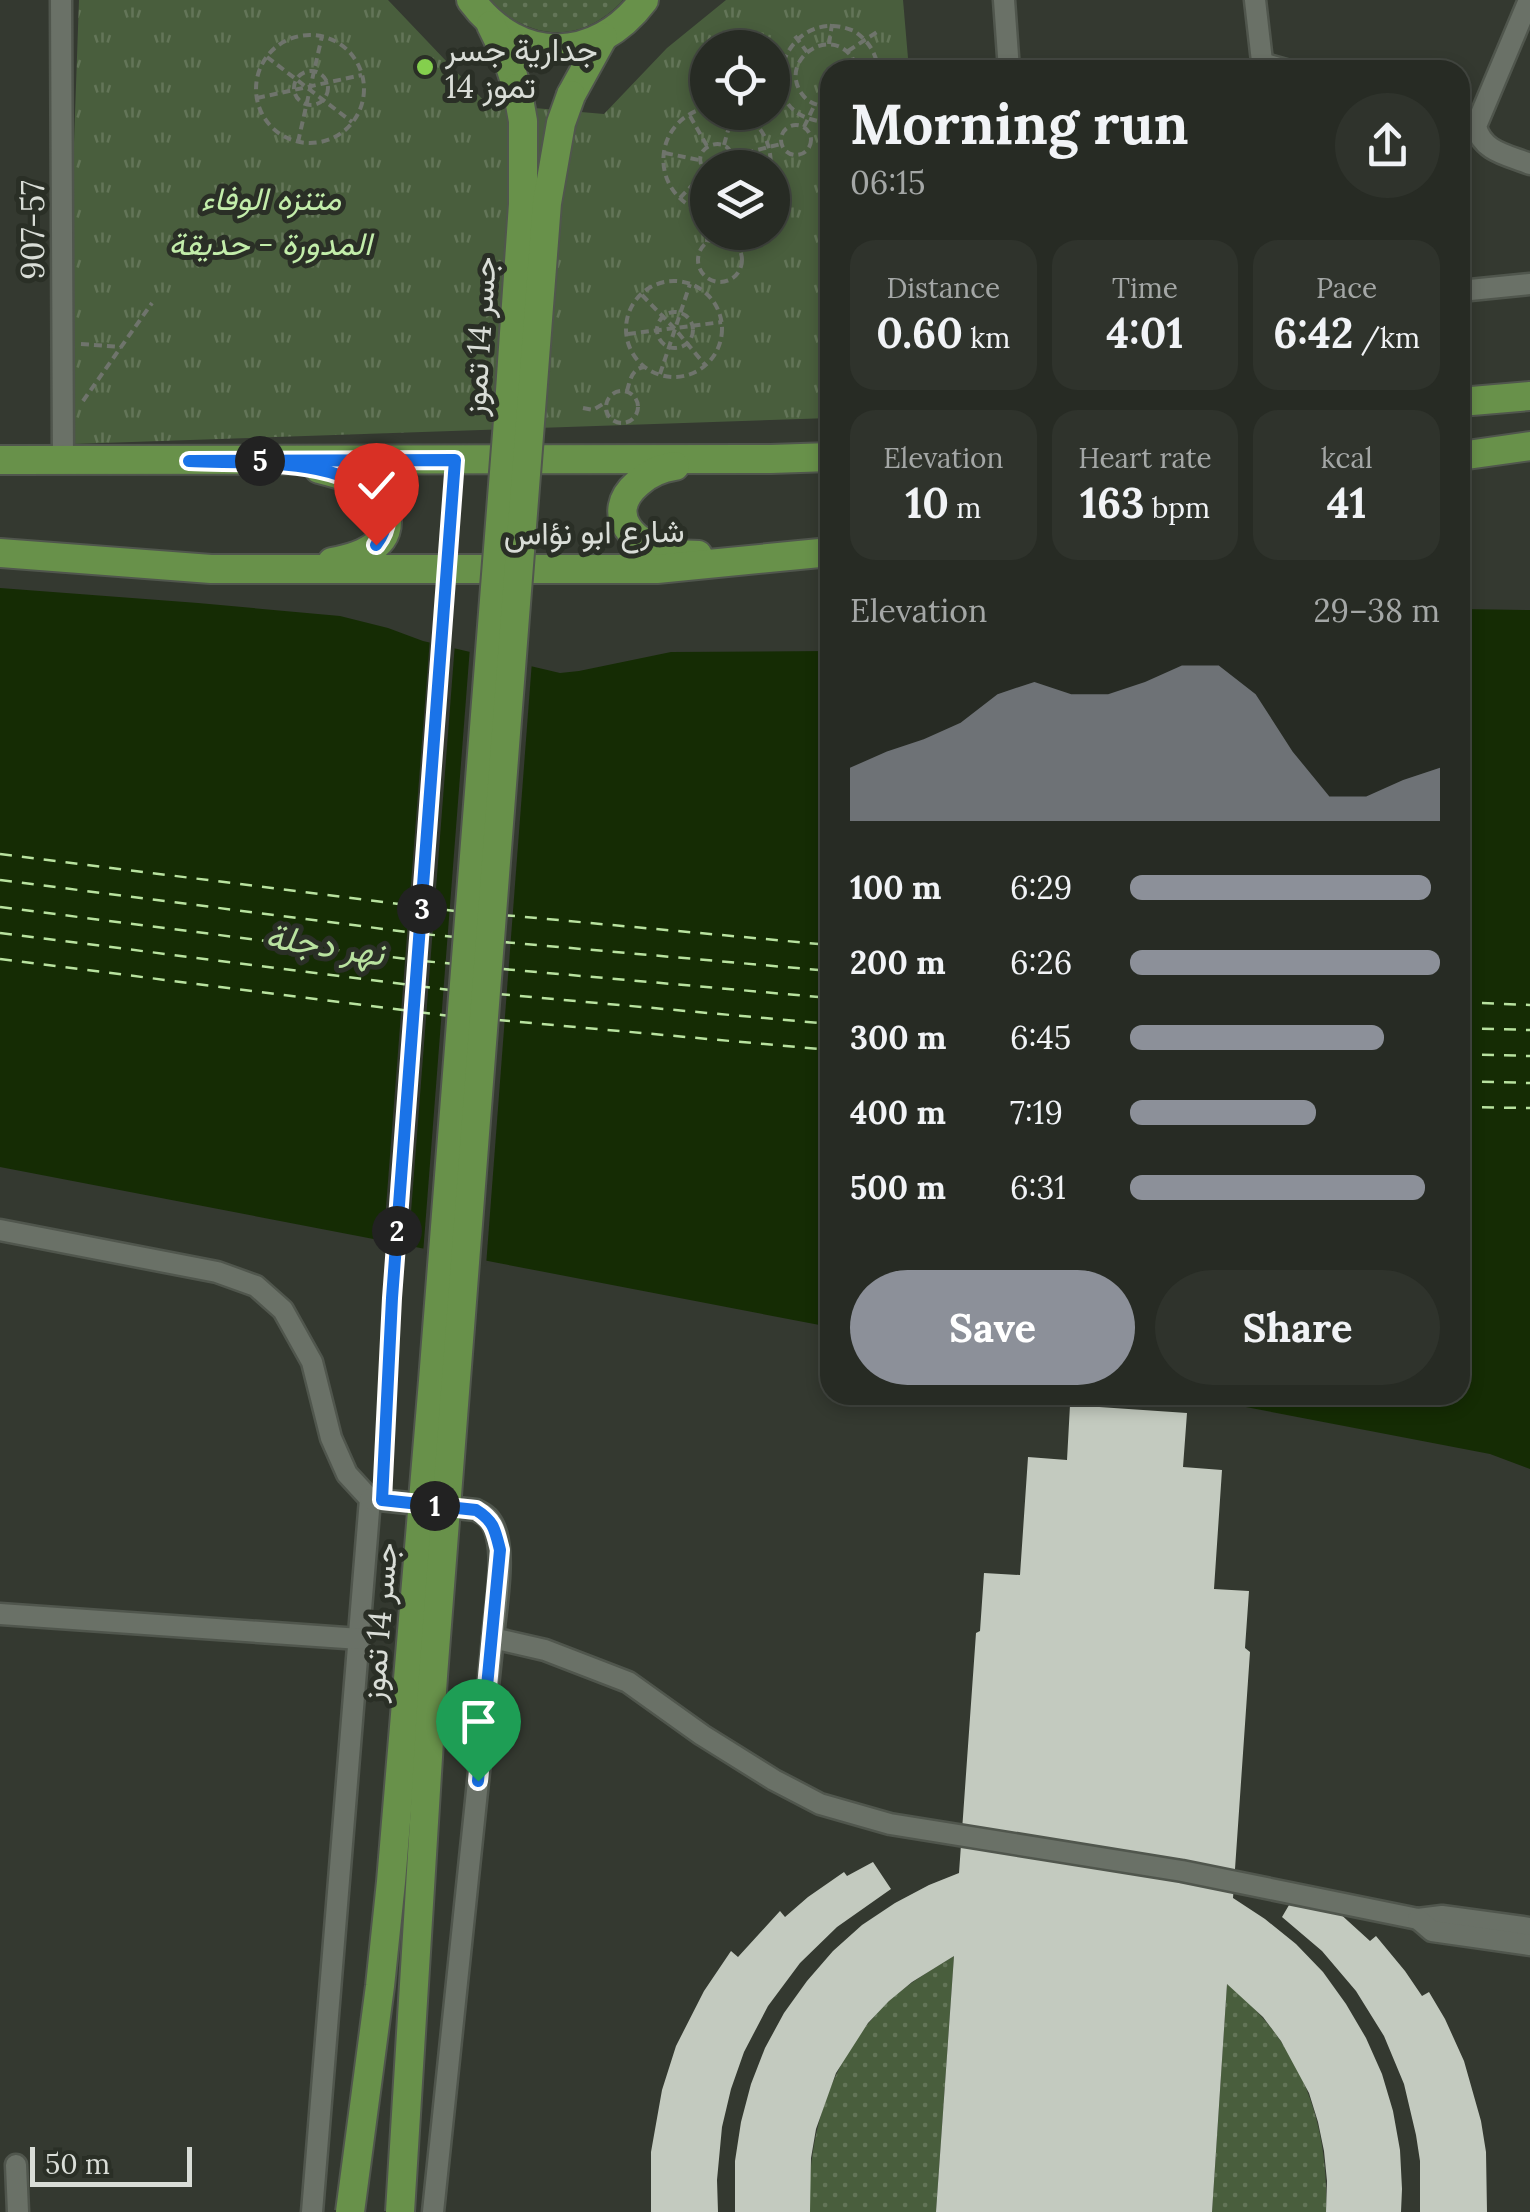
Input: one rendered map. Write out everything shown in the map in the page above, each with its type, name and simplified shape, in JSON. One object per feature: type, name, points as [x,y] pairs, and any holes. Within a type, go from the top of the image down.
[{"type":"main road","points":[[471,0],[491,23],[520,42],[553,49],[587,44],[603,37],[618,28],[644,1]]},
{"type":"main road","name":"جسر 14 تموز","points":[[350,2212],[386,1935],[410,1674],[523,204],[523,121],[508,60],[491,23]]},
{"type":"main road","name":"جسر 14 تموز","points":[[400,2212],[432,1676],[547,203],[561,123],[571,95],[603,37]]},
{"type":"main road","points":[[1470,401],[1530,396]]},
{"type":"main road","points":[[1470,455],[1530,446]]},
{"type":"main road","points":[[820,457],[713,461],[664,468],[643,479],[625,496],[621,512],[626,528],[642,541],[671,554],[820,552]]},
{"type":"main road","points":[[0,460],[771,459]]},
{"type":"main road","points":[[189,461],[309,467],[346,476],[370,490],[384,505],[387,519],[384,534],[376,545],[352,558],[324,564],[211,569]]},
{"type":"main road","name":"شارع ابو نؤاس","points":[[0,553],[211,569],[658,570],[820,553]]},
{"type":"street","name":"907-57","points":[[61,0],[63,461]]},
{"type":"street","points":[[1004,0],[1008,60]]},
{"type":"street","points":[[1255,0],[1262,60]]},
{"type":"street","points":[[1529,0],[1476,126],[1479,138],[1489,148],[1530,164]]},
{"type":"street","points":[[1470,290],[1530,284]]},
{"type":"street","points":[[0,1230],[217,1272],[256,1286],[283,1310],[312,1362],[331,1438],[347,1474],[376,1500],[476,1510],[488,1517],[494,1528],[500,1550],[433,2212]]},
{"type":"street","points":[[312,2212],[360,1639],[376,1500]]},
{"type":"street","points":[[0,1614],[360,1639]]},
{"type":"street","points":[[492,1638],[545,1650],[628,1682],[774,1780],[820,1804],[890,1824],[1182,1871],[1418,1919],[1442,1916],[1530,1928]]},
{"type":"street","points":[[1418,1919],[1432,1931],[1530,1946]]},
{"type":"street","points":[[16,2165],[18,2212]]},
{"type":"lane","points":[[376,1500],[455,460]]},
{"type":"path","points":[[790,44],[795,36],[819,24],[848,27],[872,48],[875,60]]},
{"type":"path","points":[[829,44],[832,24]]},
{"type":"path","points":[[847,51],[878,32]]},
{"type":"path","points":[[311,35],[322,36],[343,46],[358,64],[364,84],[362,104],[352,122],[328,140],[298,142],[266,121],[256,98],[258,71],[266,56],[280,44],[311,35]]},
{"type":"path","points":[[298,142],[322,36]]},
{"type":"path","points":[[795,36],[806,52]]},
{"type":"path","points":[[820,105],[808,100],[798,87],[796,70],[806,52],[829,44],[847,51],[855,60]]},
{"type":"path","points":[[266,56],[352,122]]},
{"type":"path","points":[[790,69],[796,70]]},
{"type":"path","points":[[314,71],[323,76],[328,89],[322,100],[306,104],[294,90],[296,78],[314,71]]},
{"type":"path","points":[[256,98],[362,75]]},
{"type":"path","points":[[790,103],[809,118],[820,120]]},
{"type":"path","points":[[804,127],[816,104]]},
{"type":"path","points":[[690,207],[669,185],[663,152],[676,124],[689,114],[707,146]]},
{"type":"path","points":[[795,125],[804,127],[811,139],[806,152],[792,154],[781,138],[795,125]]},
{"type":"path","points":[[724,145],[729,130]]},
{"type":"path","points":[[761,130],[769,150]]},
{"type":"path","points":[[704,150],[715,144],[728,150]]},
{"type":"path","points":[[754,150],[782,144]]},
{"type":"path","points":[[663,152],[690,158]]},
{"type":"path","points":[[679,199],[690,189]]},
{"type":"path","points":[[701,250],[698,262],[705,276],[718,282],[732,279],[742,268],[740,250]]},
{"type":"path","points":[[699,288],[711,280]]},
{"type":"path","points":[[664,282],[690,284],[710,297],[718,308],[722,338],[706,366],[676,378],[660,375],[644,367],[630,348],[626,334],[629,312],[641,294],[664,282]]},
{"type":"path","points":[[660,375],[690,284]]},
{"type":"path","points":[[641,294],[706,366]]},
{"type":"path","points":[[63,428],[152,303]]},
{"type":"path","points":[[680,312],[693,326],[692,336],[681,347],[669,347],[660,341],[656,330],[662,316],[680,312]]},
{"type":"path","points":[[626,334],[722,322]]},
{"type":"path","points":[[63,343],[121,347]]},
{"type":"path","points":[[626,391],[634,372],[644,367]]},
{"type":"path","points":[[583,408],[593,410],[613,393],[626,391],[634,394],[639,403],[638,414],[631,421],[615,422],[607,414],[606,402]]},
{"type":"green space","points":[[79,0],[388,0],[487,104],[604,114],[667,48],[726,0],[903,0],[908,60],[820,60],[820,418],[73,444],[67,343]]},
{"type":"green space","points":[[489,0],[623,0],[591,24],[556,32],[522,24]]},
{"type":"green space","points":[[954,1956],[936,2212],[810,2212],[818,2125],[852,2045],[890,2000]]},
{"type":"green space","points":[[1227,1984],[1274,2031],[1305,2086],[1322,2146],[1326,2212],[1212,2212]]},
{"type":"water","name":"نهر دجلة","points":[[0,588],[340,616],[423,641],[560,673],[671,652],[820,651],[820,1325],[0,1167]]},
{"type":"water","points":[[1470,609],[1530,610],[1530,1469],[1490,1454],[1235,1405],[1470,1405]]},
{"type":"pier","points":[[430,638],[455,643],[408,1251],[383,1246]]},
{"type":"pier","points":[[470,647],[532,661],[486,1266],[423,1254]]},
{"type":"building","points":[[1070,1405],[1187,1413],[1183,1467],[1222,1470],[1214,1589],[1249,1591],[1245,1648],[1250,1652],[1233,1898],[1296,1944],[1323,1972],[1366,2038],[1393,2111],[1400,2150],[1401,2212],[1326,2212],[1324,2151],[1309,2093],[1263,2017],[1227,1984],[1212,2212],[936,2212],[954,1956],[889,2001],[868,2023],[836,2073],[816,2129],[810,2212],[735,2212],[735,2161],[741,2122],[765,2048],[784,2013],[833,1951],[862,1925],[895,1903],[959,1873],[984,1573],[1020,1575],[1028,1457],[1067,1460]]},
{"type":"building","points":[[873,1862],[891,1889],[837,1927],[800,1963],[768,2006],[744,2052],[722,2127],[718,2212],[651,2212],[651,2152],[662,2090],[676,2046],[704,1991],[731,1951],[738,1957],[780,1911],[785,1917],[844,1872],[847,1876]]},
{"type":"building","points":[[1299,1888],[1326,1901],[1370,1941],[1376,1936],[1422,1996],[1429,1992],[1445,2019],[1464,2061],[1481,2121],[1487,2212],[1420,2212],[1420,2161],[1404,2084],[1384,2036],[1356,1991],[1322,1951],[1282,1917]]},
{"type":"ferry route","points":[[0,854],[415,906]]},
{"type":"ferry route","points":[[0,880],[415,933]]},
{"type":"ferry route","points":[[0,907],[415,960]]},
{"type":"ferry route","points":[[423,907],[455,911]]},
{"type":"ferry route","points":[[503,915],[820,944]]},
{"type":"ferry route","points":[[0,933],[410,985]]},
{"type":"ferry route","points":[[423,934],[455,937]]},
{"type":"ferry route","points":[[503,942],[820,970]]},
{"type":"ferry route","points":[[0,959],[410,1011]]},
{"type":"ferry route","points":[[423,961],[455,964]]},
{"type":"ferry route","points":[[503,969],[820,997]]},
{"type":"ferry route","points":[[418,986],[450,990]]},
{"type":"ferry route","points":[[498,994],[820,1023]]},
{"type":"ferry route","points":[[1470,1002],[1530,1005]]},
{"type":"ferry route","points":[[418,1012],[450,1016]]},
{"type":"ferry route","points":[[498,1020],[820,1049]]},
{"type":"ferry route","points":[[1470,1028],[1530,1030]]},
{"type":"ferry route","points":[[1470,1054],[1530,1056]]},
{"type":"ferry route","points":[[1470,1081],[1530,1083]]},
{"type":"ferry route","points":[[1470,1107],[1530,1108]]},
{"type":"place","name":"جدارية جسر 14 تموز","points":[[425,67]]},
{"type":"route","points":[[376,545],[384,534],[387,519],[384,505],[370,490],[346,476],[309,467],[189,461],[455,460],[392,1298],[382,1500],[476,1510],[488,1517],[494,1528],[500,1550],[478,1781]]},
{"type":"park label","name":"متنزه الوفاء","points":[[271,198]]},
{"type":"park label","name":"المدورة - حديقة","points":[[270,243]]}]
